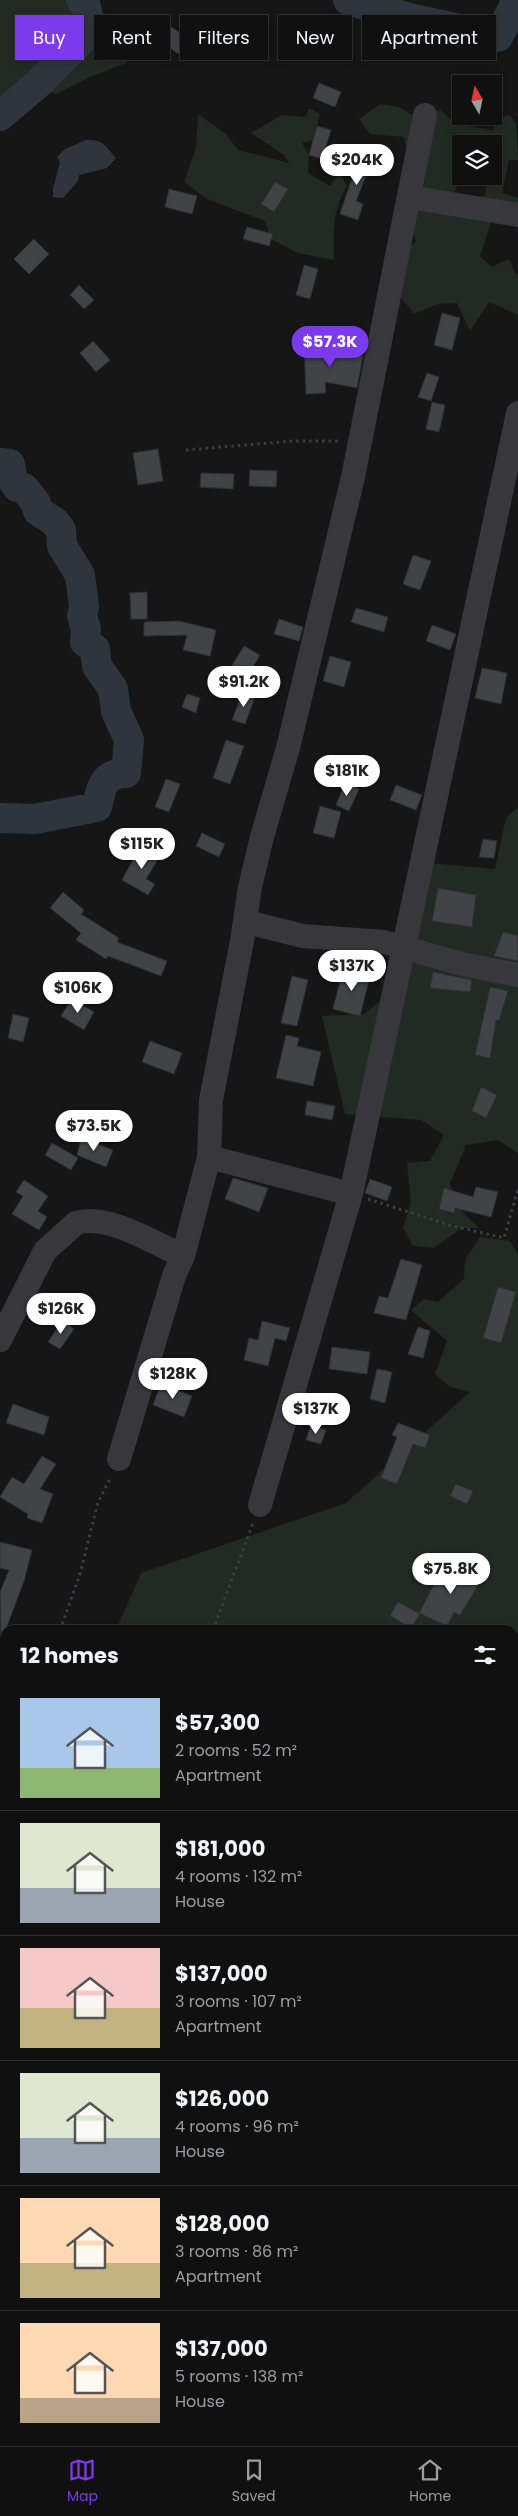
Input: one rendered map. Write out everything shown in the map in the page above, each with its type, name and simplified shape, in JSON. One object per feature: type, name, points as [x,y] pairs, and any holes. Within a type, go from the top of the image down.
[{"type":"street","points":[[120,1459],[174,1276],[183,1256],[209,1157],[211,1100],[246,922],[250,887],[288,748],[360,445],[426,114]]},
{"type":"street","points":[[409,196],[518,215]]},
{"type":"street","points":[[260,1505],[351,1194],[518,413]]},
{"type":"street","points":[[246,922],[303,936],[384,942],[462,964],[518,975]]},
{"type":"street","points":[[209,1157],[351,1194]]},
{"type":"street","points":[[0,1340],[44,1250],[64,1231],[76,1223],[82,1221],[111,1223],[183,1256]]},
{"type":"path","points":[[186,450],[334,440],[360,445]]},
{"type":"path","points":[[351,1194],[449,1225],[504,1238],[518,1189]]},
{"type":"path","points":[[62,1625],[80,1574],[98,1502],[120,1459]]},
{"type":"path","points":[[215,1625],[260,1505]]},
{"type":"shaded area","points":[[0,0],[88,0],[106,15],[94,15],[94,60],[125,60],[126,63],[90,77],[56,94],[16,83],[0,97]]},
{"type":"shaded area","points":[[380,104],[399,107],[418,118],[440,110],[452,120],[452,125],[494,130],[494,125],[502,125],[502,116],[510,115],[516,124],[518,160],[509,160],[502,193],[518,198],[518,207],[484,200],[486,185],[502,185],[502,135],[451,133],[452,185],[458,185],[442,212],[492,219],[480,256],[492,267],[509,259],[516,275],[518,273],[518,315],[489,302],[470,331],[457,303],[437,304],[414,314],[400,296],[391,263],[416,241],[400,202],[417,206],[425,180],[409,165],[404,137],[370,134],[359,119]]},
{"type":"shaded area","points":[[309,108],[320,114],[313,140],[302,143],[309,155],[308,173],[330,186],[339,173],[347,186],[338,204],[334,222],[334,260],[298,253],[271,239],[265,221],[207,199],[184,182],[196,148],[198,114],[227,135],[238,150],[289,163],[284,155],[251,133],[282,115],[306,117]]},
{"type":"shaded area","points":[[86,140],[101,142],[116,158],[107,168],[79,175],[78,181],[63,198],[53,197],[53,189],[60,162],[57,157],[65,149]]},
{"type":"shaded area","points":[[518,807],[518,1153],[498,1140],[466,1145],[450,1183],[459,1209],[479,1228],[462,1228],[434,1248],[413,1246],[403,1228],[411,1203],[407,1163],[430,1161],[444,1135],[421,1120],[345,1114],[322,1016],[364,1014],[401,984],[429,863],[495,869],[506,818]]},
{"type":"shaded area","points":[[480,1237],[510,1241],[518,1255],[518,1625],[118,1625],[141,1573],[346,1503],[470,1392],[450,1387],[435,1374],[447,1341],[411,1310],[424,1299],[438,1302],[464,1279],[465,1260]]},
{"type":"building","points":[[170,26],[180,33],[179,54],[170,48]]},
{"type":"building","points":[[319,83],[341,92],[335,107],[313,98]]},
{"type":"building","points":[[317,126],[331,130],[322,159],[309,155]]},
{"type":"building","points":[[361,151],[374,156],[356,201],[363,204],[358,220],[340,214],[352,178],[350,177]]},
{"type":"building","points":[[275,182],[288,189],[274,212],[261,204]]},
{"type":"building","points":[[169,189],[197,196],[192,214],[165,207]]},
{"type":"building","points":[[247,227],[273,234],[269,246],[243,239]]},
{"type":"building","points":[[34,239],[49,254],[29,274],[14,259]]},
{"type":"building","points":[[304,265],[318,269],[310,299],[296,295]]},
{"type":"building","points":[[79,285],[94,300],[84,309],[70,295]]},
{"type":"building","points":[[442,313],[460,318],[452,350],[434,345]]},
{"type":"building","points":[[93,341],[110,360],[96,372],[80,353]]},
{"type":"building","points":[[324,343],[324,348],[363,355],[357,388],[325,382],[326,393],[306,394],[304,345]]},
{"type":"building","points":[[427,373],[439,377],[431,401],[418,397]]},
{"type":"building","points":[[432,402],[445,405],[439,432],[426,429]]},
{"type":"building","points":[[158,449],[163,481],[138,485],[133,453]]},
{"type":"building","points":[[250,470],[277,471],[276,487],[249,486]]},
{"type":"building","points":[[201,473],[234,474],[233,489],[200,487]]},
{"type":"building","points":[[413,555],[431,561],[420,590],[403,584]]},
{"type":"building","points":[[147,592],[147,619],[131,619],[130,593]]},
{"type":"building","points":[[356,608],[388,617],[384,632],[351,622]]},
{"type":"building","points":[[279,619],[303,627],[299,641],[274,634]]},
{"type":"building","points":[[179,621],[216,630],[210,656],[183,650],[187,635],[144,636],[144,622]]},
{"type":"building","points":[[432,625],[456,634],[450,650],[426,641]]},
{"type":"building","points":[[244,646],[260,655],[244,682],[228,672]]},
{"type":"building","points":[[330,656],[351,662],[344,687],[323,681]]},
{"type":"building","points":[[482,668],[507,673],[501,704],[475,698]]},
{"type":"building","points":[[243,692],[255,697],[245,724],[232,720]]},
{"type":"building","points":[[187,694],[200,698],[196,713],[182,707]]},
{"type":"building","points":[[226,740],[244,746],[230,784],[213,778]]},
{"type":"building","points":[[166,779],[180,784],[169,812],[155,807]]},
{"type":"building","points":[[345,783],[359,789],[349,811],[336,805]]},
{"type":"building","points":[[396,785],[422,795],[416,810],[390,800]]},
{"type":"building","points":[[320,806],[341,812],[334,838],[313,833]]},
{"type":"building","points":[[202,833],[225,844],[219,857],[196,846]]},
{"type":"building","points":[[483,839],[497,841],[494,858],[479,857]]},
{"type":"building","points":[[141,845],[160,856],[146,879],[155,884],[148,895],[122,880]]},
{"type":"building","points":[[438,888],[476,895],[472,927],[432,921]]},
{"type":"building","points":[[63,892],[84,910],[81,914],[119,938],[117,942],[167,961],[161,976],[108,956],[106,959],[76,940],[81,933],[50,908]]},
{"type":"building","points":[[503,932],[518,936],[518,961],[494,956]]},
{"type":"building","points":[[343,969],[370,976],[360,1016],[333,1009]]},
{"type":"building","points":[[433,972],[472,980],[470,992],[430,988]]},
{"type":"building","points":[[292,976],[308,980],[297,1026],[281,1023]]},
{"type":"building","points":[[490,987],[508,991],[499,1021],[496,1020],[490,1058],[475,1055]]},
{"type":"building","points":[[72,999],[94,1012],[84,1030],[61,1016]]},
{"type":"building","points":[[13,1014],[29,1018],[23,1042],[8,1038]]},
{"type":"building","points":[[286,1035],[299,1038],[297,1046],[321,1052],[313,1086],[276,1078]]},
{"type":"building","points":[[150,1041],[182,1053],[174,1074],[142,1062]]},
{"type":"building","points":[[481,1087],[497,1095],[486,1118],[472,1111]]},
{"type":"building","points":[[307,1101],[335,1106],[332,1120],[305,1115]]},
{"type":"building","points":[[81,1138],[113,1150],[106,1167],[77,1155]]},
{"type":"building","points":[[52,1143],[78,1158],[71,1170],[45,1155]]},
{"type":"building","points":[[233,1178],[268,1188],[259,1212],[225,1199]]},
{"type":"building","points":[[370,1179],[392,1187],[387,1201],[365,1193]]},
{"type":"building","points":[[24,1180],[48,1196],[38,1211],[47,1217],[39,1230],[12,1214],[23,1196],[16,1192]]},
{"type":"building","points":[[476,1187],[498,1192],[491,1217],[455,1208],[454,1213],[439,1209],[444,1188],[473,1197]]},
{"type":"building","points":[[401,1259],[422,1265],[406,1320],[374,1313],[379,1296],[388,1298]]},
{"type":"building","points":[[498,1287],[516,1292],[501,1343],[483,1338]]},
{"type":"building","points":[[62,1321],[74,1329],[60,1349],[48,1342]]},
{"type":"building","points":[[262,1321],[290,1328],[286,1341],[275,1338],[268,1366],[244,1360],[249,1338],[258,1340]]},
{"type":"building","points":[[418,1327],[430,1331],[423,1358],[408,1354]]},
{"type":"building","points":[[332,1347],[370,1352],[367,1374],[329,1369]]},
{"type":"building","points":[[377,1369],[392,1372],[385,1403],[370,1399]]},
{"type":"building","points":[[161,1384],[192,1396],[184,1417],[153,1405]]},
{"type":"building","points":[[13,1404],[49,1417],[44,1435],[6,1423]]},
{"type":"building","points":[[398,1423],[430,1435],[425,1448],[413,1444],[397,1484],[381,1478],[397,1437],[392,1435]]},
{"type":"building","points":[[311,1425],[326,1430],[321,1444],[306,1440]]},
{"type":"building","points":[[42,1456],[56,1464],[40,1489],[53,1494],[42,1523],[27,1518],[28,1514],[0,1497],[12,1477],[24,1484]]},
{"type":"building","points":[[456,1484],[473,1491],[467,1504],[450,1496]]},
{"type":"building","points":[[0,1542],[32,1550],[24,1581],[7,1625],[1,1625],[0,1592],[9,1570],[0,1568]]},
{"type":"building","points":[[468,1563],[485,1574],[460,1615],[454,1612],[448,1625],[419,1613],[439,1575],[455,1584]]},
{"type":"building","points":[[398,1602],[420,1614],[413,1625],[406,1625],[390,1616]]},
{"type":"waterway","points":[[0,116],[40,82],[91,31],[85,3],[81,0]]},
{"type":"waterway","points":[[348,0],[413,19],[498,37],[515,4],[518,4]]},
{"type":"waterway","points":[[0,463],[10,464],[13,481],[17,487],[24,488],[36,503],[38,511],[55,522],[61,530],[62,546],[80,575],[84,607],[82,616],[86,629],[85,642],[95,649],[97,666],[113,689],[116,711],[129,740],[126,773],[112,776],[104,783],[97,807],[35,819],[0,818]]}]
